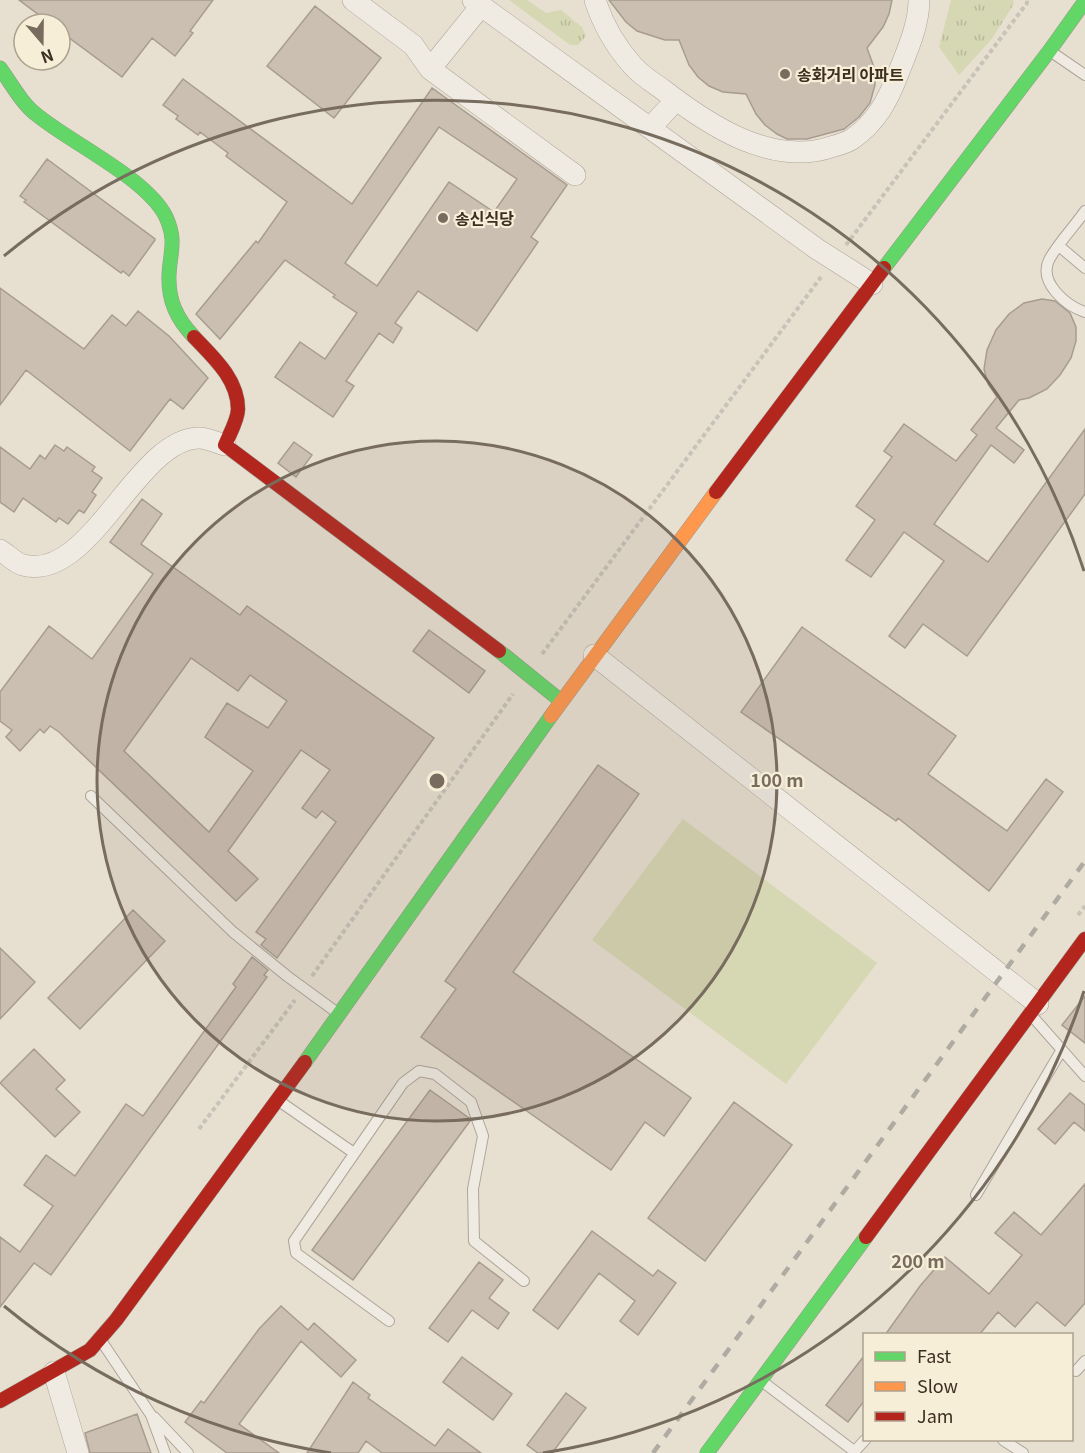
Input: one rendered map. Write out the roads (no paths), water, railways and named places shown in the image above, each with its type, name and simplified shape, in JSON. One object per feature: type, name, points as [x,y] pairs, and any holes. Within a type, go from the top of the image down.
[{"type":"street","points":[[353,0],[413,45],[430,69],[575,175]]},
{"type":"street","points":[[595,0],[611,38],[634,68],[676,100],[723,130],[765,148],[797,153],[824,150],[851,141],[874,121],[889,96],[919,14],[919,0]]},
{"type":"street","points":[[0,1401],[90,1350],[116,1320],[276,1099],[340,1015],[594,655],[1085,1]]},
{"type":"street","points":[[430,69],[477,3],[835,260],[872,284]]},
{"type":"street","points":[[0,68],[35,114],[146,190],[166,216],[174,242],[169,275],[170,297],[180,322],[216,360],[233,384],[238,410],[225,445]]},
{"type":"street","points":[[650,128],[676,100]]},
{"type":"street","points":[[0,550],[21,565],[43,567],[73,552],[156,460],[178,443],[199,437],[225,445],[527,673],[561,702]]},
{"type":"street","points":[[594,655],[1034,1009]]},
{"type":"street","points":[[707,1453],[1085,939]]},
{"type":"street","points":[[54,1372],[78,1453]]},
{"type":"lane","points":[[1050,50],[1085,75]]},
{"type":"lane","points":[[1085,211],[1048,262],[1049,278],[1055,293],[1075,309],[1085,312]]},
{"type":"lane","points":[[1059,246],[1085,268]]},
{"type":"lane","points":[[91,796],[233,932],[340,1015]]},
{"type":"lane","points":[[1034,1009],[1062,1051],[1085,1076]]},
{"type":"lane","points":[[976,1195],[1062,1051]]},
{"type":"lane","points":[[388,1321],[296,1253],[294,1241],[403,1083],[419,1071],[435,1074],[471,1102],[483,1136],[473,1189],[474,1241],[524,1281]]},
{"type":"lane","points":[[276,1099],[354,1153]]},
{"type":"lane","points":[[100,1338],[151,1415],[188,1453]]},
{"type":"lane","points":[[1076,1371],[1085,1361]]},
{"type":"lane","points":[[760,1380],[854,1452]]},
{"type":"lane","points":[[151,1415],[165,1453]]},
{"type":"lane","points":[[1005,1441],[1023,1453]]},
{"type":"railway","points":[[653,1453],[1085,861]]},
{"type":"place","name":"송화거리 아파트","points":[[785,74]]},
{"type":"place","name":"송신식당","points":[[443,218]]}]
